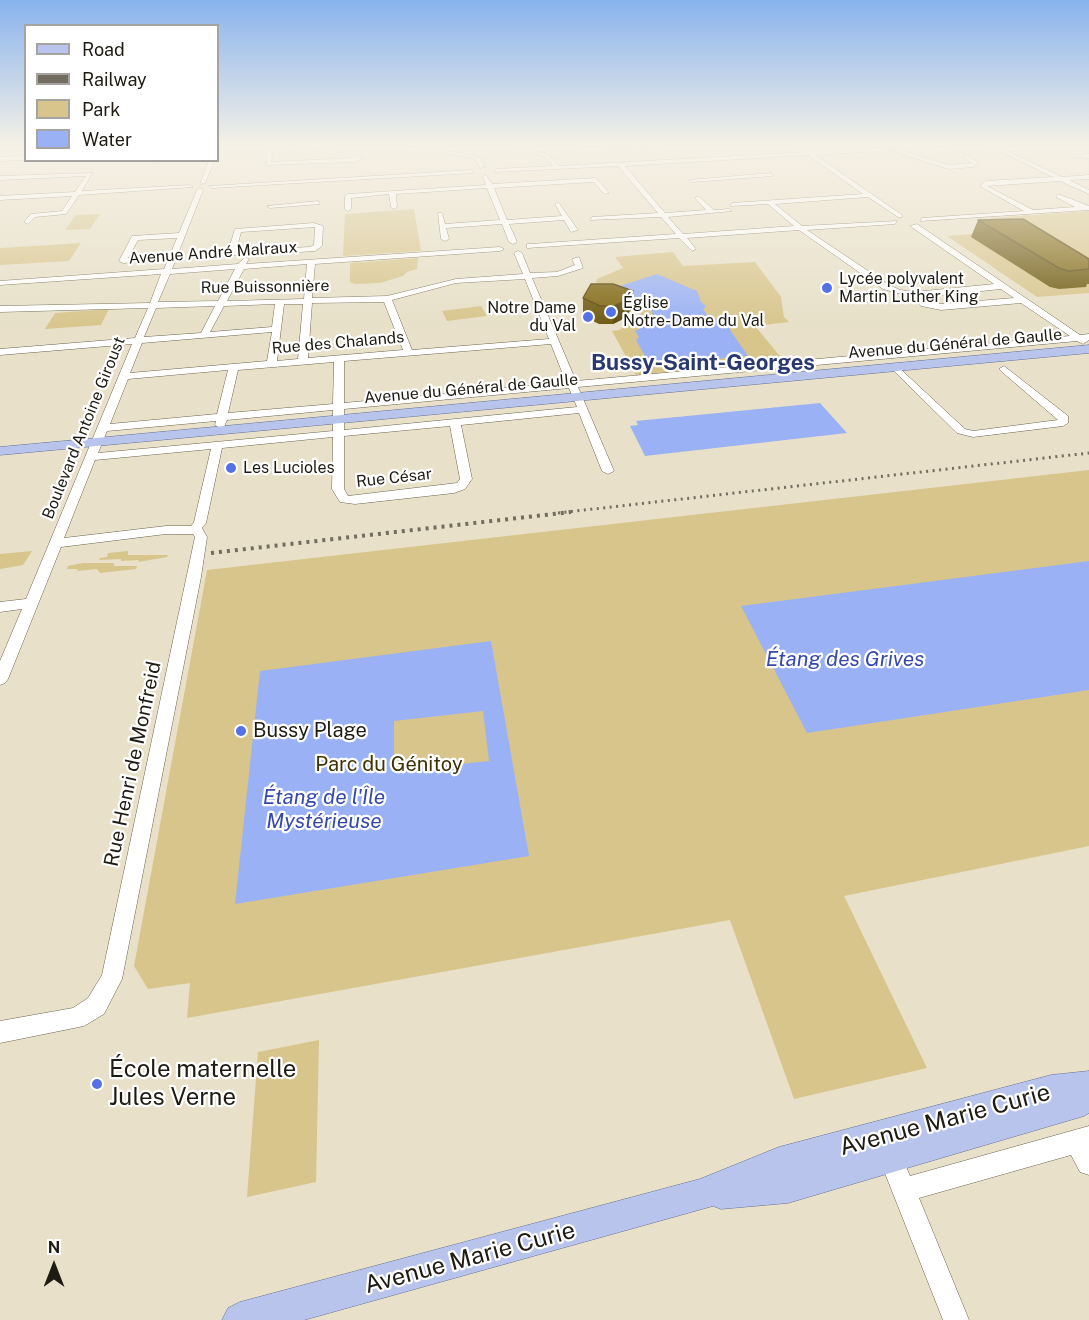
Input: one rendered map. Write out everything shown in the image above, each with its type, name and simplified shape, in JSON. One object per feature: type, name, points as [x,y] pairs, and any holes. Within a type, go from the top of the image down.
[{"type":"main road","name":"Avenue du Général de Gaulle","points":[[0,451],[101,435],[219,431],[1089,347]]},
{"type":"main road","name":"Avenue Marie Curie","points":[[240,1320],[700,1195],[788,1187],[886,1147],[1050,1090],[1089,1086]]},
{"type":"main road","name":"Avenue Marie Curie","points":[[886,1147],[1073,1105],[1089,1098]]},
{"type":"street","points":[[28,222],[33,215],[64,213],[69,206]]},
{"type":"street","name":"Boulevard Antoine Giroust","points":[[0,679],[194,206]]},
{"type":"street","points":[[270,206],[279,206]]},
{"type":"street","points":[[499,206],[513,242]]},
{"type":"street","points":[[559,206],[573,230]]},
{"type":"street","points":[[655,206],[692,249]]},
{"type":"street","points":[[706,206],[712,212]]},
{"type":"street","points":[[592,219],[712,212],[746,206]]},
{"type":"street","points":[[773,206],[798,228],[886,287],[915,295],[1003,286]]},
{"type":"street","points":[[887,206],[1022,300],[1084,338],[1089,347]]},
{"type":"street","points":[[1020,206],[1032,212]]},
{"type":"street","points":[[530,246],[528,250],[518,253],[505,252],[500,249],[505,244],[513,242],[530,246],[1086,209]]},
{"type":"street","points":[[608,211],[613,218]]},
{"type":"street","points":[[441,213],[445,239]]},
{"type":"street","points":[[442,226],[566,218]]},
{"type":"street","points":[[278,239],[246,253],[232,252],[238,231],[278,239],[318,246],[319,226],[278,239]]},
{"type":"street","points":[[172,257],[123,261],[135,238],[182,235]]},
{"type":"street","name":"Avenue André Malraux","points":[[0,283],[500,249]]},
{"type":"street","points":[[204,335],[242,266],[246,253]]},
{"type":"street","points":[[518,253],[608,471]]},
{"type":"street","name":"Rue Buissonnière","points":[[0,309],[387,299],[441,283],[558,274],[580,266],[576,259]]},
{"type":"street","points":[[303,361],[311,262]]},
{"type":"street","points":[[27,307],[44,280]]},
{"type":"street","points":[[915,295],[924,304],[941,307],[1022,300]]},
{"type":"street","points":[[387,299],[408,352]]},
{"type":"street","points":[[272,363],[280,302]]},
{"type":"street","points":[[0,360],[3,351],[276,329]]},
{"type":"street","name":"Avenue du Général de Gaulle","points":[[578,397],[1084,338]]},
{"type":"street","name":"Rue des Chalands","points":[[124,376],[554,340]]},
{"type":"street","points":[[339,358],[339,420],[456,422],[578,397]]},
{"type":"street","points":[[56,543],[166,530],[194,530],[200,523],[234,366]]},
{"type":"street","points":[[895,367],[962,431],[973,434],[1063,423],[1064,418],[1004,369]]},
{"type":"street","name":"Rue César","points":[[339,420],[338,489],[344,499],[355,500],[454,489],[461,486],[466,479],[456,422]]},
{"type":"street","points":[[92,457],[219,431]]},
{"type":"street","name":"Rue Henri de Monfreid","points":[[0,1032],[76,1018],[96,1006],[112,979],[201,537],[200,532],[194,530]]},
{"type":"street","points":[[0,606],[31,603]]},
{"type":"street","points":[[903,1190],[1083,1139],[1089,1163]]},
{"type":"street","points":[[886,1147],[956,1320]]},
{"type":"green space","points":[[414,209],[421,251],[343,256],[345,214]]},
{"type":"green space","points":[[1089,211],[1089,293],[1037,297],[947,236],[1011,231],[990,218]]},
{"type":"green space","points":[[100,214],[90,229],[65,230],[76,215]]},
{"type":"green space","points":[[81,243],[69,261],[0,265],[0,248]]},
{"type":"green space","points":[[673,252],[683,266],[755,262],[781,297],[784,317],[789,322],[755,326],[784,361],[636,375],[612,331],[619,330],[638,318],[641,314],[639,308],[594,292],[597,279],[623,268],[615,257]]},
{"type":"green space","points":[[418,258],[417,269],[403,276],[380,283],[355,284],[350,282],[350,263]]},
{"type":"green space","points":[[481,306],[487,316],[447,321],[442,311]]},
{"type":"green space","points":[[109,309],[101,325],[45,329],[55,313]]},
{"type":"green space","name":"Parc du Génitoy","points":[[1089,470],[1089,846],[844,896],[927,1068],[794,1099],[730,920],[187,1018],[190,983],[148,989],[134,966],[207,570]]},
{"type":"green space","points":[[32,551],[23,565],[0,569],[0,554]]},
{"type":"green space","points":[[128,551],[128,555],[168,555],[138,562],[139,560],[99,560],[107,557],[108,553]]},
{"type":"green space","points":[[83,563],[137,566],[136,569],[100,573],[97,569],[77,571],[78,569],[67,569],[68,566]]},
{"type":"green space","points":[[319,1040],[316,1182],[247,1197],[258,1052]]},
{"type":"water","points":[[657,274],[697,291],[701,302],[706,306],[703,309],[707,315],[729,324],[730,330],[748,356],[663,364],[645,356],[636,340],[639,337],[635,331],[650,324],[653,315],[651,308],[631,297],[620,286]]},
{"type":"water","points":[[820,403],[847,433],[645,456],[630,426],[638,425],[636,421]]},
{"type":"water","name":"Étang des Grives","points":[[1089,561],[1089,690],[807,733],[741,606]]},
{"type":"water","name":"Étang de l'Île Mystérieuse","points":[[491,641],[529,856],[235,904],[260,671]],"holes":[[[483,711],[489,761],[394,771],[394,721]]]},
{"type":"building","points":[[1023,219],[1089,259],[1089,269],[1068,271],[1059,268],[978,220]]},
{"type":"building","points":[[591,284],[613,284],[633,291],[623,302],[614,306],[600,306],[583,298]]},
{"type":"railway","points":[[558,513],[1089,453]]},
{"type":"railway","points":[[211,553],[571,512]]},
{"type":"place","name":"Lycée polyvalent Martin Luther King","points":[[827,288]]},
{"type":"place","name":"Église Notre-Dame du Val","points":[[611,312]]},
{"type":"place","name":"Notre Dame du Val","points":[[588,317]]},
{"type":"place","name":"Les Lucioles","points":[[231,468]]},
{"type":"place","name":"Bussy Plage","points":[[241,731]]},
{"type":"place","name":"École maternelle Jules Verne","points":[[97,1084]]},
{"type":"district","name":"Bussy-Saint-Georges","points":[[703,363]]}]
